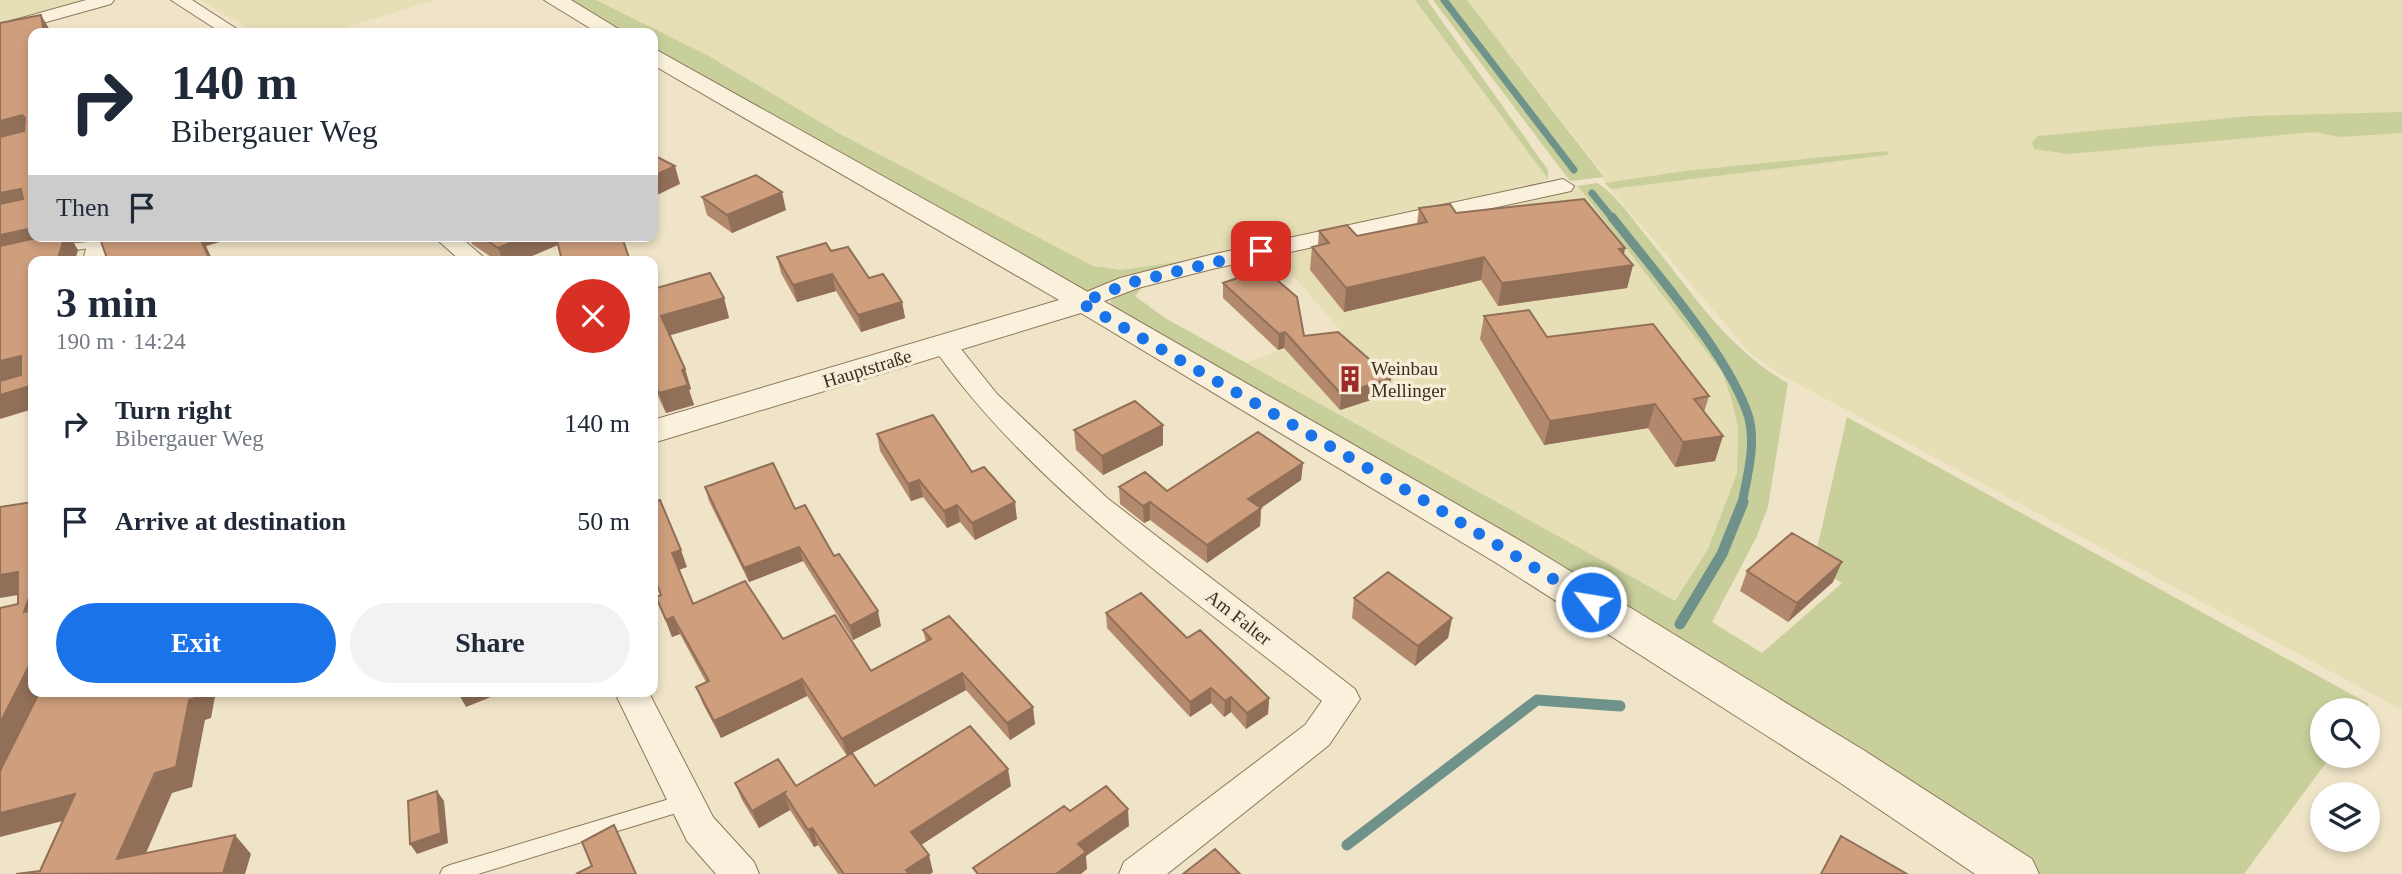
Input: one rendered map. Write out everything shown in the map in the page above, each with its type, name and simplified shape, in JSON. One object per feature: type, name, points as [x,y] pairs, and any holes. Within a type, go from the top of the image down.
[{"type":"street","points":[[0,30],[105,0]]},
{"type":"street","points":[[180,0],[226,28]]},
{"type":"street","points":[[555,0],[605,28]]},
{"type":"street","points":[[658,58],[1432,505],[1649,636],[2015,874]]},
{"type":"street","points":[[1081,303],[1129,283],[1209,262],[1563,186]]},
{"type":"street","points":[[452,242],[470,256]]},
{"type":"street","name":"Hauptstraße","points":[[658,430],[1081,303]]},
{"type":"street","name":"Am Falter","points":[[944,344],[987,400],[1097,505],[1343,699],[1317,735],[1138,874]]},
{"type":"street","points":[[634,697],[700,829],[740,874]]},
{"type":"lane","points":[[40,252],[80,244],[104,245]]},
{"type":"lane","points":[[450,874],[686,802]]},
{"type":"shaded area","points":[[0,0],[90,0],[0,25]]},
{"type":"shaded area","points":[[200,0],[435,0],[343,28],[248,28]]},
{"type":"shaded area","points":[[596,0],[1415,0],[1548,179],[1534,187],[1210,257],[1121,270],[1103,268],[1080,261],[842,135],[707,55],[658,31],[658,28],[653,28]]},
{"type":"shaded area","points":[[1467,0],[2402,0],[2402,710],[1778,373],[1749,352],[1605,183],[1602,178],[1604,175]]},
{"type":"shaded area","points":[[1578,186],[1722,372],[1732,400],[1738,428],[1737,473],[1708,549],[1675,602],[1244,364],[1292,345],[1341,331],[1271,250]]},
{"type":"green space","points":[[564,0],[596,0],[653,28],[614,28]]},
{"type":"green space","points":[[1415,0],[1427,0],[1548,170],[1548,179]]},
{"type":"green space","points":[[1433,0],[1467,0],[1604,177],[1570,181]]},
{"type":"green space","points":[[658,31],[707,55],[842,135],[1093,266],[1121,270],[1210,257],[1094,292],[1076,291],[658,53]]},
{"type":"green space","points":[[2402,112],[2402,133],[2340,137],[2315,132],[2068,154],[2034,149],[2032,142],[2038,136],[2252,116]]},
{"type":"green space","points":[[1885,151],[1889,153],[1887,155],[1611,189],[1605,183],[1685,171]]},
{"type":"green space","points":[[1597,183],[1611,194],[1711,318],[1747,354],[1788,383],[1768,507],[1756,538],[1712,622],[1762,653],[1842,583],[1813,566],[1847,417],[2358,698],[2310,698],[2310,768],[2322,768],[2244,874],[2037,874],[1110,309],[1111,300],[1147,282],[1135,296],[1165,318],[1675,601],[1708,549],[1737,473],[1738,428],[1732,401],[1722,372],[1578,186]]},
{"type":"building","points":[[41,15],[43,28],[28,28],[28,229],[0,235],[0,204],[23,199],[21,189],[0,193],[0,137],[24,131],[25,118],[22,115],[0,121],[0,23]]},
{"type":"building","points":[[658,158],[675,166],[658,174]]},
{"type":"building","points":[[756,175],[782,192],[727,215],[702,197]]},
{"type":"building","points":[[1584,199],[1625,248],[1619,249],[1633,265],[1502,283],[1484,257],[1346,288],[1312,247],[1329,243],[1319,231],[1347,225],[1357,236],[1427,222],[1419,208],[1450,204],[1456,213]]},
{"type":"building","points":[[28,240],[28,242],[63,242],[59,256],[28,256],[28,387],[0,395],[0,381],[21,375],[21,356],[0,361],[0,246]]},
{"type":"building","points":[[101,242],[202,242],[208,256],[106,256]]},
{"type":"building","points":[[490,242],[512,242],[498,248]]},
{"type":"building","points":[[557,242],[624,242],[628,256],[561,256]]},
{"type":"building","points":[[826,243],[831,251],[848,247],[869,278],[883,274],[902,302],[858,315],[832,274],[793,285],[777,257]]},
{"type":"building","points":[[1264,269],[1297,297],[1304,336],[1338,332],[1391,378],[1341,394],[1285,332],[1279,334],[1223,283]]},
{"type":"building","points":[[710,273],[724,298],[661,316],[685,369],[682,370],[688,385],[659,393],[658,391],[658,288]]},
{"type":"building","points":[[1529,310],[1547,337],[1653,324],[1709,396],[1694,399],[1723,436],[1683,442],[1655,404],[1550,421],[1484,316]]},
{"type":"building","points":[[1135,401],[1163,425],[1102,456],[1074,430]]},
{"type":"building","points":[[933,415],[972,472],[984,467],[1015,502],[972,523],[957,505],[944,511],[919,480],[908,484],[877,434]]},
{"type":"building","points":[[1258,432],[1303,463],[1248,499],[1261,508],[1207,545],[1150,502],[1143,506],[1119,487],[1145,472],[1167,491]]},
{"type":"building","points":[[773,463],[795,509],[805,505],[834,556],[839,554],[878,611],[850,626],[799,547],[744,568],[705,487]]},
{"type":"building","points":[[658,501],[681,550],[672,553],[693,604],[745,581],[783,639],[835,615],[871,671],[931,639],[923,630],[949,616],[1033,707],[1007,723],[962,673],[842,739],[802,679],[714,721],[696,687],[709,681],[673,617],[666,620],[658,602],[658,596],[661,595],[658,587]]},
{"type":"building","points":[[28,503],[28,600],[24,612],[28,611],[28,668],[0,723],[0,608],[18,604],[18,572],[0,575],[0,507]]},
{"type":"building","points":[[1792,533],[1842,562],[1797,603],[1747,571]]},
{"type":"building","points":[[1388,572],[1452,618],[1418,646],[1354,598]]},
{"type":"building","points":[[1141,593],[1187,638],[1200,630],[1269,698],[1247,713],[1231,697],[1225,701],[1211,688],[1190,702],[1106,613]]},
{"type":"building","points":[[37,697],[195,697],[189,700],[176,767],[155,773],[117,859],[235,835],[223,873],[16,874],[40,871],[75,794],[0,813],[0,771]]},
{"type":"building","points":[[970,726],[1008,769],[911,832],[929,855],[906,870],[909,874],[844,874],[812,828],[808,830],[784,793],[787,791],[752,811],[735,783],[778,759],[796,786],[852,753],[875,786]]},
{"type":"building","points":[[1106,786],[1128,809],[1078,844],[1086,852],[1056,874],[978,874],[973,868],[1064,806],[1070,811]]},
{"type":"building","points":[[437,791],[441,833],[410,844],[408,801]]},
{"type":"building","points":[[614,825],[636,874],[576,874],[592,866],[582,842]]},
{"type":"building","points":[[1841,836],[1907,874],[1821,874]]},
{"type":"building","points":[[1215,849],[1240,874],[1183,874]]},
{"type":"waterway","points":[[1444,0],[1574,170]]},
{"type":"waterway","points":[[1592,193],[1613,219]]},
{"type":"waterway","points":[[1612,217],[1689,314],[1739,394],[1749,418],[1752,439],[1742,504]]},
{"type":"waterway","points":[[1680,624],[1722,554],[1743,502]]},
{"type":"waterway","points":[[1347,845],[1537,700],[1620,706]]},
{"type":"place","name":"Weinbau Mellinger","points":[[1350,379]]},
{"type":"route","points":[[1261,251],[1129,283],[1081,303],[1432,505],[1591,602]]}]
